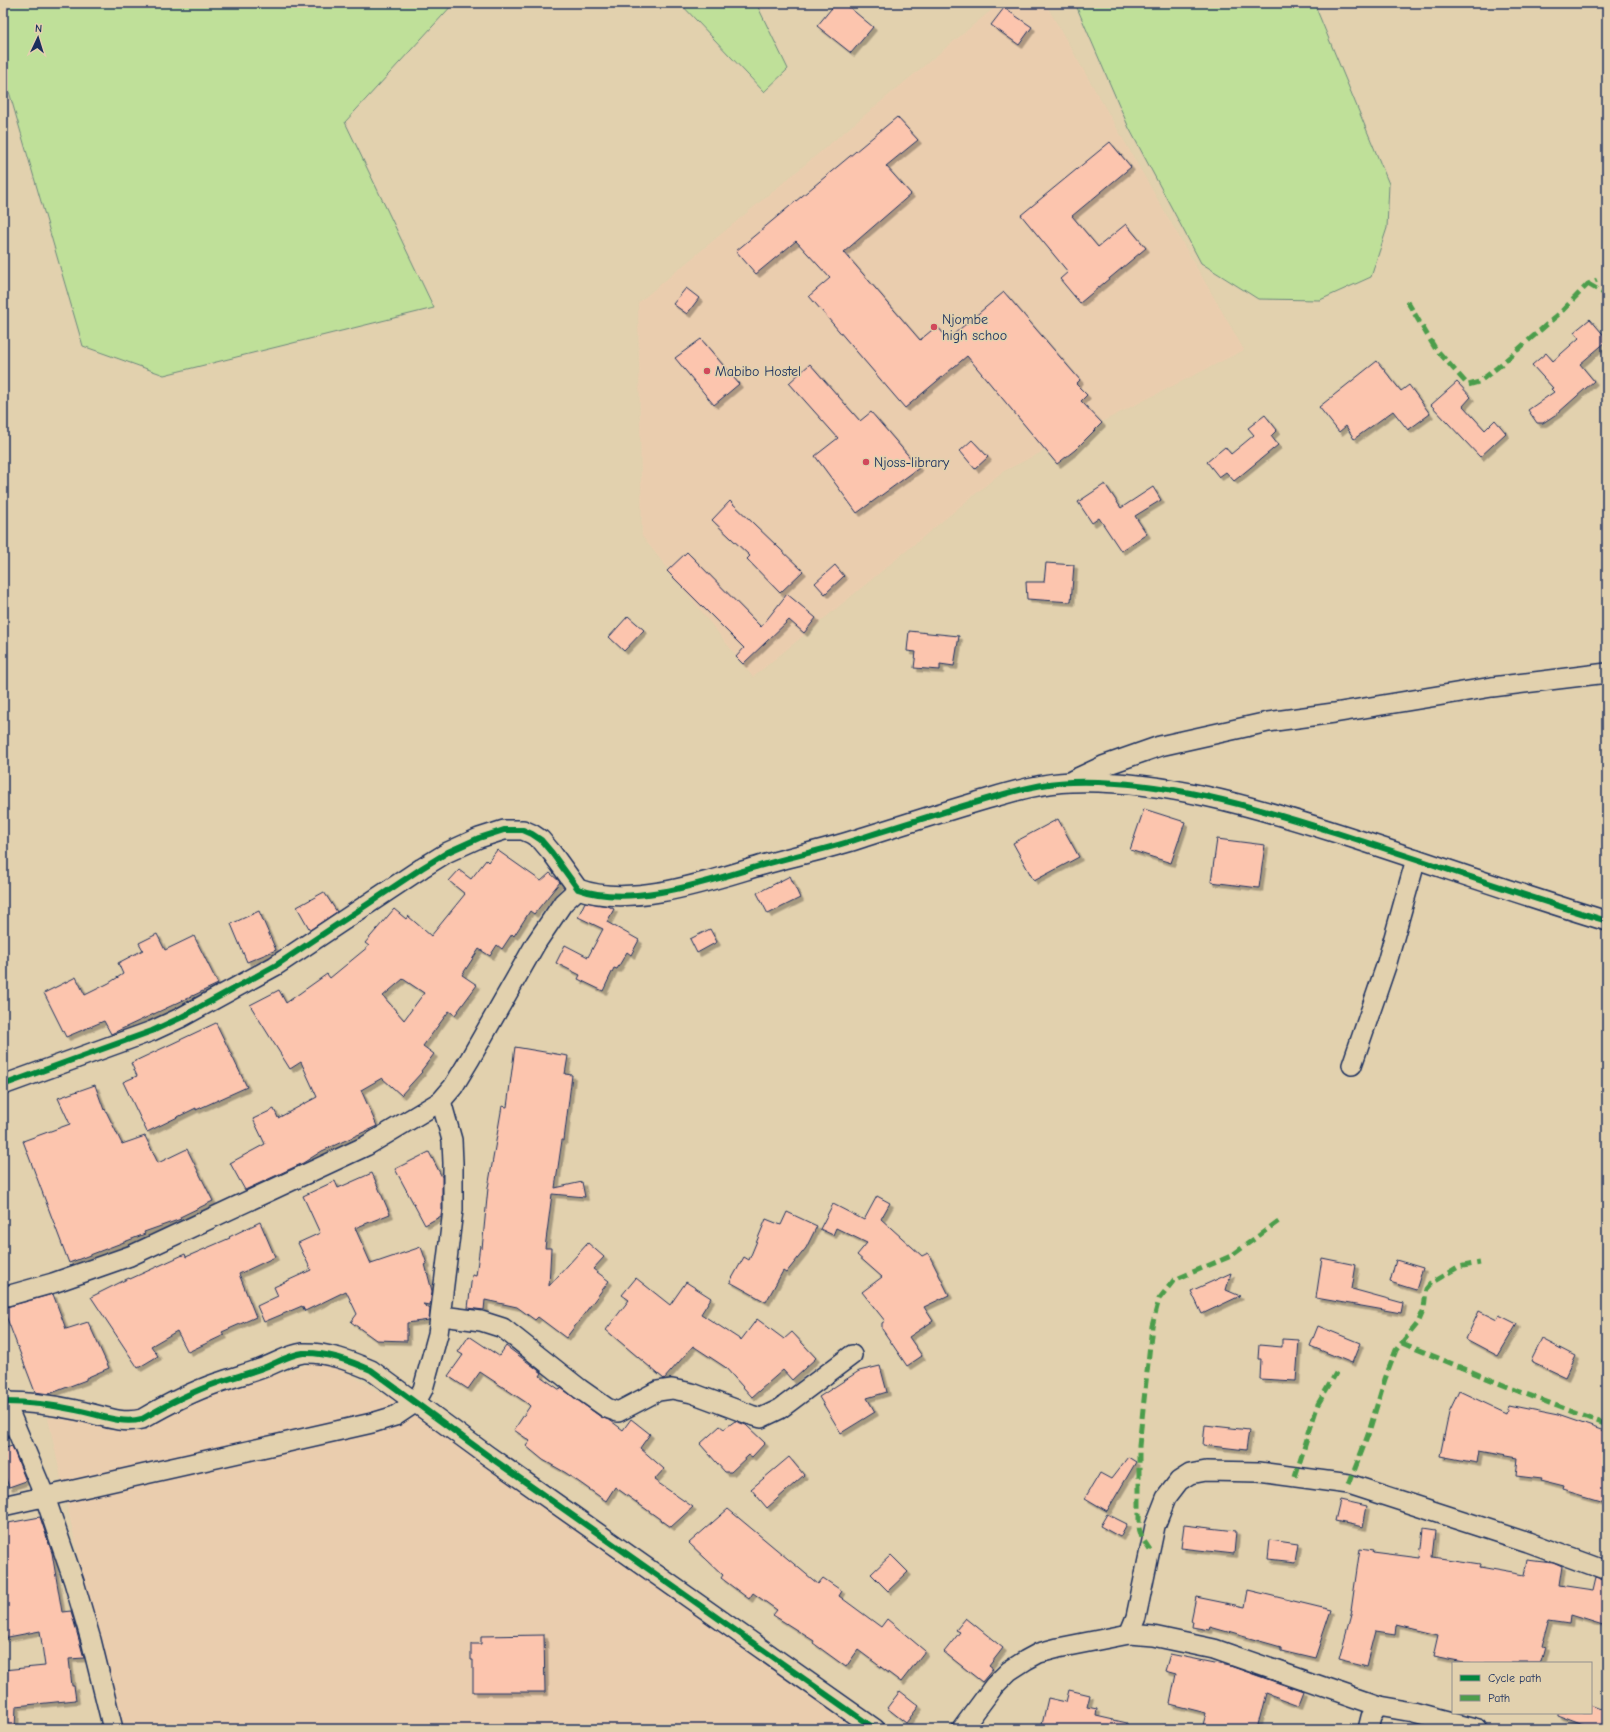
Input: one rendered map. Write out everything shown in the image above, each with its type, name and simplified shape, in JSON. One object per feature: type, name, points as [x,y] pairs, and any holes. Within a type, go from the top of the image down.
[{"type":"street","points":[[1070,782],[1103,766],[1160,746],[1268,722],[1334,713],[1492,687],[1607,673]]},
{"type":"street","points":[[3,1085],[152,1031],[180,1018],[275,966],[387,890],[435,860],[479,838],[504,830],[523,830],[532,834],[541,840],[552,853],[578,889],[609,895],[675,890],[860,838],[1017,790],[1070,782],[1119,784],[1203,796],[1309,824],[1607,922]]},
{"type":"street","points":[[1352,1065],[1386,966],[1416,859]]},
{"type":"street","points":[[3,1297],[88,1272],[137,1253],[366,1146],[441,1101],[453,1087],[470,1059],[540,936],[563,903],[578,889]]},
{"type":"street","points":[[3,1506],[372,1423],[395,1416],[416,1402],[428,1372],[442,1316],[453,1210],[452,1140],[441,1101]]},
{"type":"street","points":[[442,1316],[481,1321],[503,1328],[580,1389],[607,1408],[619,1412],[654,1393],[672,1389],[692,1393],[761,1418],[780,1409],[818,1383],[852,1355]]},
{"type":"street","points":[[113,1729],[83,1610],[45,1497],[4,1400],[37,1403],[77,1410],[117,1420],[136,1420],[142,1419],[180,1398],[217,1382],[247,1374],[285,1358],[303,1353],[335,1356],[371,1370],[493,1459],[875,1729]]},
{"type":"street","points":[[1128,1634],[1138,1610],[1155,1526],[1166,1498],[1178,1481],[1190,1474],[1206,1471],[1259,1472],[1349,1484],[1528,1542],[1607,1571]]},
{"type":"street","points":[[962,1729],[994,1686],[1009,1671],[1026,1660],[1039,1653],[1058,1648],[1128,1634],[1153,1636],[1214,1649],[1378,1706],[1413,1712],[1478,1729]]},
{"type":"street","points":[[1368,1729],[1371,1717],[1378,1706]]},
{"type":"shaded area","name":"Njombe high schoo","points":[[1000,3],[1045,3],[1244,350],[1002,472],[753,677],[642,536],[638,303]]},
{"type":"shaded area","points":[[325,1360],[429,1421],[874,1729],[121,1729],[96,1637],[48,1418],[175,1404]]},
{"type":"green space","points":[[3,3],[454,3],[345,122],[434,308],[164,375],[83,346],[3,71]]},
{"type":"green space","points":[[680,3],[756,3],[788,69],[764,92]]},
{"type":"green space","points":[[1075,3],[1314,3],[1389,184],[1387,228],[1371,277],[1320,300],[1258,299],[1201,263],[1129,128]]},
{"type":"building","points":[[836,3],[844,3],[873,27],[851,53],[817,26]]},
{"type":"building","points":[[1004,8],[1032,27],[1019,45],[991,25]]},
{"type":"building","points":[[897,117],[918,140],[886,166],[911,194],[844,252],[920,340],[937,326],[948,339],[1004,292],[1080,380],[1076,384],[1087,395],[1081,401],[1102,423],[1075,450],[1057,464],[967,356],[905,408],[809,296],[830,278],[796,241],[756,274],[736,251]]},
{"type":"building","points":[[1110,142],[1131,167],[1072,216],[1098,247],[1126,224],[1146,248],[1080,303],[1060,279],[1068,272],[1021,215]]},
{"type":"building","points":[[686,288],[699,298],[687,314],[673,304]]},
{"type":"building","points":[[1590,319],[1607,339],[1607,341],[1580,364],[1594,381],[1558,413],[1543,423],[1537,423],[1528,410],[1554,392],[1551,389],[1553,388],[1532,365],[1546,353],[1553,361],[1579,338],[1574,332]]},
{"type":"building","name":"Mabibo Hostel","points":[[701,339],[739,384],[714,405],[675,358]]},
{"type":"building","points":[[1377,361],[1401,391],[1409,385],[1430,414],[1408,430],[1393,411],[1354,439],[1346,426],[1339,432],[1319,407]]},
{"type":"building","name":"Njoss-library","points":[[810,364],[860,421],[871,412],[919,468],[857,513],[815,456],[838,438],[789,383]]},
{"type":"building","points":[[1457,382],[1471,397],[1463,406],[1485,430],[1495,420],[1506,433],[1480,457],[1431,405]]},
{"type":"building","points":[[1265,415],[1277,430],[1271,436],[1278,445],[1234,481],[1226,472],[1219,477],[1207,462],[1225,447],[1231,454],[1254,435],[1248,428]]},
{"type":"building","points":[[972,440],[988,457],[975,469],[960,451]]},
{"type":"building","points":[[1105,484],[1121,508],[1153,487],[1161,500],[1135,516],[1147,534],[1121,551],[1099,518],[1092,523],[1078,502]]},
{"type":"building","points":[[730,501],[803,571],[780,593],[747,559],[750,556],[712,520]]},
{"type":"building","points":[[687,552],[761,627],[787,594],[816,618],[804,633],[789,620],[743,664],[736,657],[744,648],[667,571]]},
{"type":"building","points":[[1046,563],[1074,565],[1071,602],[1027,599],[1026,582],[1044,582]]},
{"type":"building","points":[[835,565],[844,576],[825,594],[815,583]]},
{"type":"building","points":[[628,616],[644,630],[624,651],[609,637]]},
{"type":"building","points":[[909,631],[959,636],[954,666],[940,664],[940,670],[914,668],[916,652],[907,651]]},
{"type":"building","points":[[1144,809],[1185,822],[1171,863],[1130,850]]},
{"type":"building","points":[[1058,819],[1079,857],[1034,881],[1013,843]]},
{"type":"building","points":[[1217,839],[1265,845],[1259,888],[1211,882]]},
{"type":"building","points":[[497,850],[541,881],[550,873],[560,882],[534,914],[530,911],[514,936],[512,934],[502,949],[497,945],[490,956],[479,949],[462,975],[477,985],[455,1015],[449,1011],[423,1046],[434,1054],[421,1071],[422,1072],[401,1095],[382,1078],[361,1090],[377,1126],[322,1151],[303,1163],[245,1190],[230,1163],[265,1144],[253,1119],[274,1109],[278,1118],[317,1097],[301,1062],[290,1069],[250,1005],[279,990],[286,1003],[327,974],[330,978],[369,946],[365,943],[394,909],[406,919],[408,916],[431,936],[465,894],[449,881],[459,870],[471,879],[486,860],[488,862]],"holes":[[[403,979],[424,993],[404,1020],[383,996]]]},
{"type":"building","points":[[790,876],[800,898],[768,914],[757,893]]},
{"type":"building","points":[[324,892],[337,912],[310,930],[297,907]]},
{"type":"building","points":[[585,902],[608,906],[614,909],[607,922],[639,940],[631,955],[627,952],[617,969],[614,968],[603,991],[578,979],[580,975],[556,963],[565,945],[588,957],[603,929],[578,917]]},
{"type":"building","points":[[259,911],[276,950],[247,962],[231,924]]},
{"type":"building","points":[[710,929],[717,942],[697,953],[690,939]]},
{"type":"building","points":[[157,934],[165,950],[194,936],[218,984],[111,1034],[104,1021],[66,1037],[44,993],[76,977],[85,995],[109,983],[123,974],[118,963],[143,950],[139,943]]},
{"type":"building","points":[[216,1023],[247,1087],[196,1110],[196,1108],[147,1132],[123,1082],[137,1076],[131,1063]]},
{"type":"building","points":[[515,1047],[568,1056],[565,1074],[572,1075],[564,1140],[562,1140],[555,1188],[582,1182],[585,1197],[552,1194],[545,1248],[551,1248],[549,1286],[588,1243],[604,1257],[593,1269],[609,1281],[566,1338],[538,1317],[535,1320],[517,1307],[485,1300],[484,1310],[468,1308],[472,1275],[476,1276],[480,1245],[482,1249],[488,1188],[502,1106],[507,1107]]},
{"type":"building","points":[[95,1085],[104,1110],[105,1109],[122,1144],[145,1136],[158,1163],[187,1149],[213,1201],[180,1217],[181,1219],[144,1232],[145,1234],[69,1263],[23,1141],[70,1124],[58,1098]]},
{"type":"building","points":[[429,1152],[442,1177],[442,1209],[441,1216],[425,1225],[395,1169]]},
{"type":"building","points":[[372,1173],[390,1214],[355,1228],[371,1264],[421,1247],[427,1264],[425,1264],[432,1291],[430,1305],[423,1304],[430,1309],[429,1320],[407,1323],[407,1341],[376,1340],[351,1322],[357,1314],[346,1291],[305,1311],[302,1306],[264,1322],[257,1306],[278,1296],[274,1287],[311,1270],[298,1243],[320,1233],[303,1196],[335,1181],[338,1188]]},
{"type":"building","points":[[877,1196],[890,1203],[881,1219],[922,1256],[928,1253],[949,1295],[924,1307],[933,1321],[909,1337],[922,1356],[907,1366],[882,1329],[882,1323],[885,1321],[862,1292],[882,1277],[857,1255],[867,1243],[836,1228],[833,1235],[820,1229],[833,1204],[864,1220]]},
{"type":"building","points":[[787,1212],[817,1226],[806,1248],[786,1273],[783,1271],[766,1302],[730,1282],[744,1257],[749,1260],[766,1219],[781,1225]]},
{"type":"building","points":[[260,1222],[275,1257],[239,1274],[256,1317],[222,1332],[224,1335],[188,1352],[177,1331],[151,1346],[158,1356],[138,1368],[91,1297],[129,1278],[130,1279],[185,1254],[186,1257],[230,1238],[229,1237]]},
{"type":"building","points":[[1322,1258],[1356,1265],[1352,1289],[1403,1303],[1401,1313],[1316,1298]]},
{"type":"building","points":[[1396,1260],[1423,1268],[1416,1290],[1390,1282]]},
{"type":"building","points":[[1231,1273],[1226,1290],[1240,1296],[1202,1314],[1191,1291]]},
{"type":"building","points":[[636,1278],[670,1305],[686,1282],[711,1298],[701,1314],[741,1340],[757,1319],[784,1339],[792,1332],[816,1358],[792,1380],[783,1370],[752,1397],[725,1367],[693,1346],[664,1379],[606,1330],[629,1300],[622,1295]]},
{"type":"building","points":[[53,1294],[66,1329],[88,1322],[109,1368],[86,1378],[86,1380],[49,1394],[35,1392],[3,1308]]},
{"type":"building","points":[[1479,1311],[1497,1320],[1499,1315],[1517,1324],[1498,1356],[1466,1339]]},
{"type":"building","points":[[1318,1326],[1360,1343],[1352,1363],[1310,1346]]},
{"type":"building","points":[[469,1336],[499,1356],[506,1346],[542,1373],[540,1376],[560,1390],[561,1388],[601,1417],[611,1421],[623,1430],[631,1419],[650,1434],[640,1448],[664,1469],[654,1480],[693,1507],[671,1527],[615,1487],[606,1501],[566,1473],[543,1460],[526,1446],[530,1441],[514,1430],[530,1406],[527,1403],[480,1372],[468,1389],[448,1376],[463,1355],[458,1352]]},
{"type":"building","points":[[1282,1339],[1299,1340],[1296,1381],[1260,1379],[1261,1359],[1258,1359],[1259,1345],[1282,1347]]},
{"type":"building","points":[[1542,1339],[1575,1356],[1565,1377],[1531,1361]]},
{"type":"building","points":[[880,1366],[887,1392],[867,1398],[875,1412],[841,1433],[819,1397],[859,1371]]},
{"type":"building","points":[[1459,1391],[1506,1413],[1508,1405],[1558,1415],[1607,1432],[1607,1503],[1563,1490],[1564,1487],[1540,1481],[1541,1479],[1516,1476],[1518,1458],[1479,1451],[1477,1463],[1440,1456],[1449,1412]]},
{"type":"building","points":[[735,1421],[746,1425],[765,1443],[752,1457],[749,1455],[731,1472],[725,1472],[700,1444],[720,1426],[724,1429]]},
{"type":"building","points":[[1205,1425],[1249,1430],[1246,1450],[1203,1445]]},
{"type":"building","points":[[12,1446],[26,1481],[9,1487],[3,1471],[3,1449]]},
{"type":"building","points":[[789,1457],[804,1475],[767,1508],[751,1489]]},
{"type":"building","points":[[1128,1457],[1136,1462],[1107,1511],[1085,1498],[1100,1473],[1111,1479]]},
{"type":"building","points":[[1340,1500],[1367,1506],[1363,1527],[1335,1521]]},
{"type":"building","points":[[728,1509],[818,1584],[823,1578],[842,1591],[839,1596],[881,1627],[887,1619],[925,1651],[901,1682],[858,1650],[846,1667],[813,1643],[814,1641],[773,1615],[777,1610],[753,1593],[749,1599],[721,1578],[723,1575],[689,1543]]},
{"type":"building","points":[[1107,1514],[1127,1524],[1120,1537],[1100,1526]]},
{"type":"building","points":[[40,1517],[52,1553],[62,1612],[71,1611],[84,1658],[69,1659],[72,1686],[74,1686],[76,1700],[16,1706],[15,1729],[3,1729],[3,1670],[45,1666],[40,1631],[3,1638],[3,1524]]},
{"type":"building","points":[[1184,1525],[1236,1531],[1234,1554],[1181,1548]]},
{"type":"building","points":[[1423,1529],[1436,1531],[1433,1557],[1480,1564],[1479,1568],[1524,1576],[1527,1559],[1552,1562],[1561,1566],[1558,1586],[1592,1591],[1595,1578],[1607,1582],[1607,1624],[1572,1613],[1571,1621],[1550,1618],[1542,1647],[1545,1648],[1541,1662],[1459,1662],[1433,1657],[1438,1635],[1396,1625],[1395,1634],[1376,1631],[1367,1666],[1339,1659],[1352,1611],[1360,1548],[1374,1550],[1373,1552],[1420,1558]]},
{"type":"building","points":[[1270,1540],[1298,1544],[1295,1562],[1268,1559]]},
{"type":"building","points":[[891,1555],[908,1572],[888,1591],[871,1574]]},
{"type":"building","points":[[1248,1590],[1331,1610],[1315,1658],[1281,1650],[1281,1647],[1210,1627],[1209,1630],[1192,1627],[1193,1621],[1191,1621],[1196,1597],[1245,1607]]},
{"type":"building","points":[[966,1618],[1003,1648],[989,1666],[993,1669],[982,1682],[944,1652],[960,1632],[956,1630]]},
{"type":"building","points":[[544,1635],[545,1692],[473,1692],[473,1660],[471,1660],[471,1644],[481,1644],[481,1636]]},
{"type":"building","points":[[1170,1654],[1230,1666],[1304,1692],[1299,1705],[1266,1693],[1257,1729],[1202,1729],[1206,1713],[1170,1704],[1176,1674],[1165,1671]]},
{"type":"building","points":[[1069,1690],[1090,1695],[1087,1707],[1097,1709],[1096,1716],[1127,1723],[1127,1729],[1041,1729],[1048,1698],[1066,1702]]},
{"type":"building","points":[[900,1691],[919,1706],[906,1723],[887,1708]]},
{"type":"building","points":[[1592,1704],[1607,1710],[1607,1729],[1592,1729],[1558,1716],[1558,1714],[1592,1714]]},
{"type":"marked path","points":[[1407,301],[1435,348],[1468,385],[1479,382],[1498,367],[1560,313],[1588,284],[1597,280]]},
{"type":"marked path","points":[[1588,284],[1607,295]]},
{"type":"marked path","points":[[1150,1550],[1142,1538],[1139,1528],[1139,1446],[1152,1326],[1159,1299],[1174,1280],[1231,1256],[1280,1220]]},
{"type":"marked path","points":[[1349,1484],[1368,1435],[1385,1379],[1396,1350],[1418,1323],[1424,1309],[1426,1289],[1431,1283],[1458,1267],[1480,1263]]},
{"type":"marked path","points":[[1402,1343],[1518,1391],[1607,1425]]},
{"type":"marked path","points":[[1295,1477],[1318,1404],[1336,1373]]},
{"type":"cycle path","points":[[3,1085],[152,1031],[180,1018],[275,966],[448,852],[479,838],[504,830],[523,830],[541,840],[578,889],[598,894],[620,896],[667,891],[691,886],[837,845],[1007,793],[1028,788],[1071,782],[1105,782],[1139,785],[1206,796],[1272,813],[1607,921]]},
{"type":"cycle path","points":[[5,1402],[50,1405],[126,1421],[142,1419],[198,1390],[260,1369],[297,1354],[321,1354],[355,1363],[371,1370],[487,1455],[875,1729]]},
{"type":"place","name":"Njombe high schoo","points":[[934,327]]},
{"type":"place","name":"Mabibo Hostel","points":[[707,371]]},
{"type":"place","name":"Njoss-library","points":[[866,462]]}]
